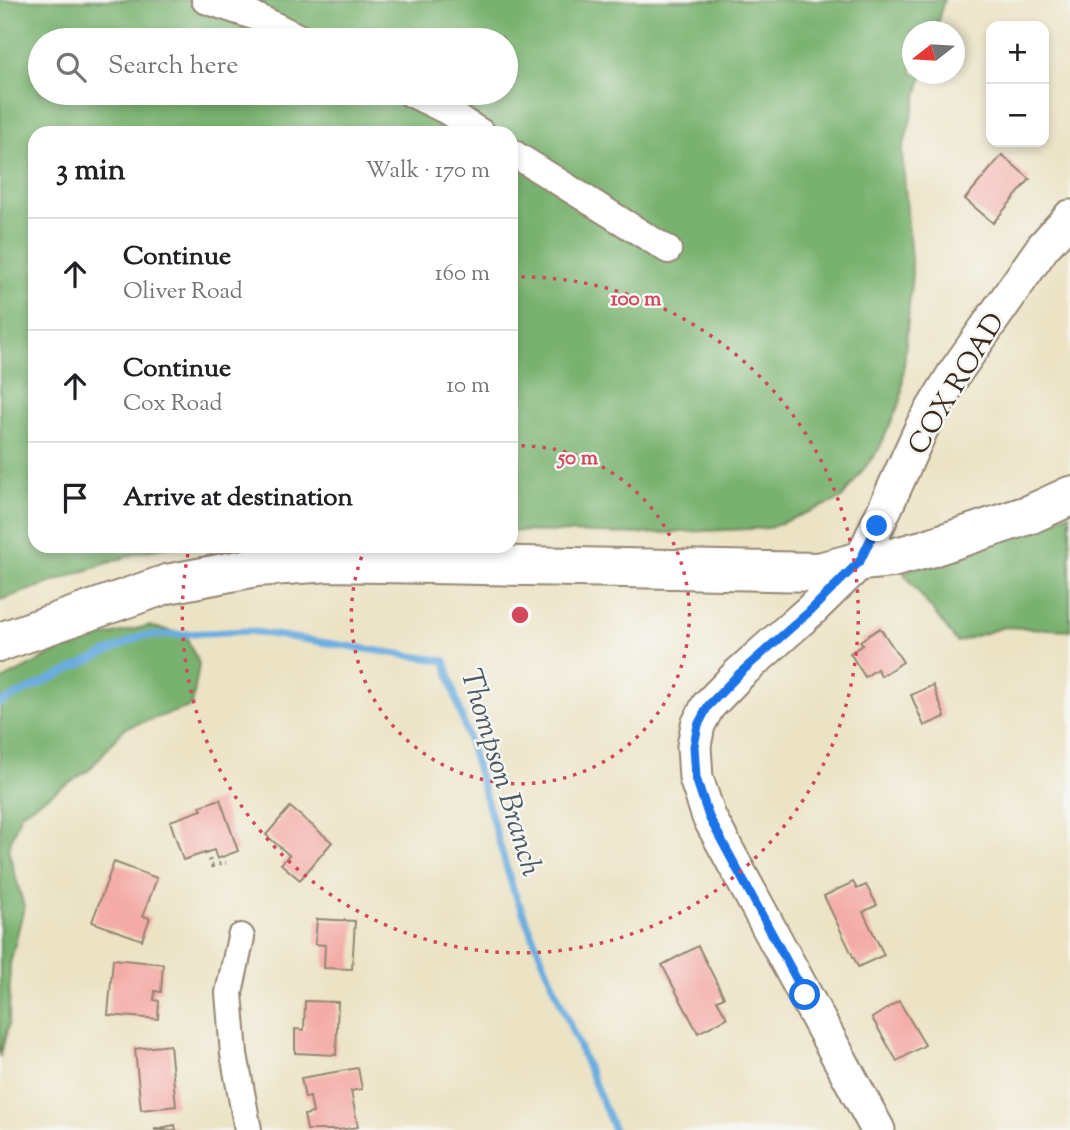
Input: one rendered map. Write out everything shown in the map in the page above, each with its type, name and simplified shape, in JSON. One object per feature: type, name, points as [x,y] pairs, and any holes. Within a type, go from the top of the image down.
[{"type":"main road","points":[[0,642],[167,584],[256,567],[330,562],[819,572],[860,561],[892,558],[926,548],[1031,514],[1070,496]]},
{"type":"street","points":[[205,0],[259,18],[279,28]]},
{"type":"street","points":[[435,105],[471,126]]},
{"type":"street","points":[[518,156],[668,250]]},
{"type":"street","name":"COX ROAD","points":[[860,561],[922,427],[954,374],[1043,247],[1070,217]]},
{"type":"street","points":[[860,561],[708,706],[698,725],[694,746],[696,778],[709,817],[878,1130]]},
{"type":"street","points":[[241,936],[229,993],[234,1054],[248,1130]]},
{"type":"path","points":[[206,853],[212,866],[226,863]]},
{"type":"green space","points":[[0,0],[944,0],[938,21],[902,21],[902,84],[920,84],[902,152],[912,272],[901,400],[879,449],[841,499],[769,528],[640,534],[518,531],[518,126],[28,126],[28,553],[137,553],[0,600]]},
{"type":"green space","points":[[1070,513],[1070,630],[1004,627],[957,642],[903,572]]},
{"type":"green space","points":[[148,626],[185,634],[199,664],[192,706],[125,728],[89,770],[21,813],[8,849],[24,907],[10,964],[9,1023],[0,1057],[0,681],[72,644]]},
{"type":"building","points":[[1002,155],[1030,179],[993,223],[965,199]]},
{"type":"building","points":[[880,628],[903,662],[881,676],[877,669],[865,677],[850,653],[863,645],[860,641]]},
{"type":"building","points":[[933,685],[945,717],[924,726],[911,695]]},
{"type":"building","points":[[220,799],[238,851],[217,859],[214,850],[183,860],[170,821],[202,810],[200,806]]},
{"type":"building","points":[[290,807],[332,842],[300,880],[281,864],[289,855],[266,835]]},
{"type":"building","points":[[114,862],[157,878],[143,916],[150,918],[142,940],[92,922]]},
{"type":"building","points":[[853,882],[857,889],[866,885],[877,905],[863,912],[884,955],[858,967],[824,896]]},
{"type":"building","points":[[317,919],[355,921],[352,969],[324,968],[325,945],[315,944]]},
{"type":"building","points":[[698,946],[724,997],[717,1000],[727,1018],[698,1033],[662,965]]},
{"type":"building","points":[[113,959],[163,964],[161,992],[155,991],[154,1000],[159,1001],[158,1019],[108,1015]]},
{"type":"building","points":[[305,1001],[338,1002],[336,1055],[295,1053],[295,1029],[304,1030]]},
{"type":"building","points":[[899,1001],[925,1045],[897,1061],[872,1018]]},
{"type":"building","points":[[170,1045],[176,1106],[141,1110],[135,1049]]},
{"type":"building","points":[[358,1068],[362,1089],[351,1091],[358,1127],[307,1130],[304,1115],[313,1113],[310,1097],[305,1098],[301,1078]]},
{"type":"building","points":[[175,1125],[176,1130],[155,1130],[155,1129]]},
{"type":"waterway","name":"Thompson Branch","points":[[0,703],[141,636],[249,631],[445,661],[513,889],[614,1130]]},
{"type":"route","points":[[805,995],[709,817],[696,778],[694,746],[698,725],[708,706],[860,561],[877,526]]}]
